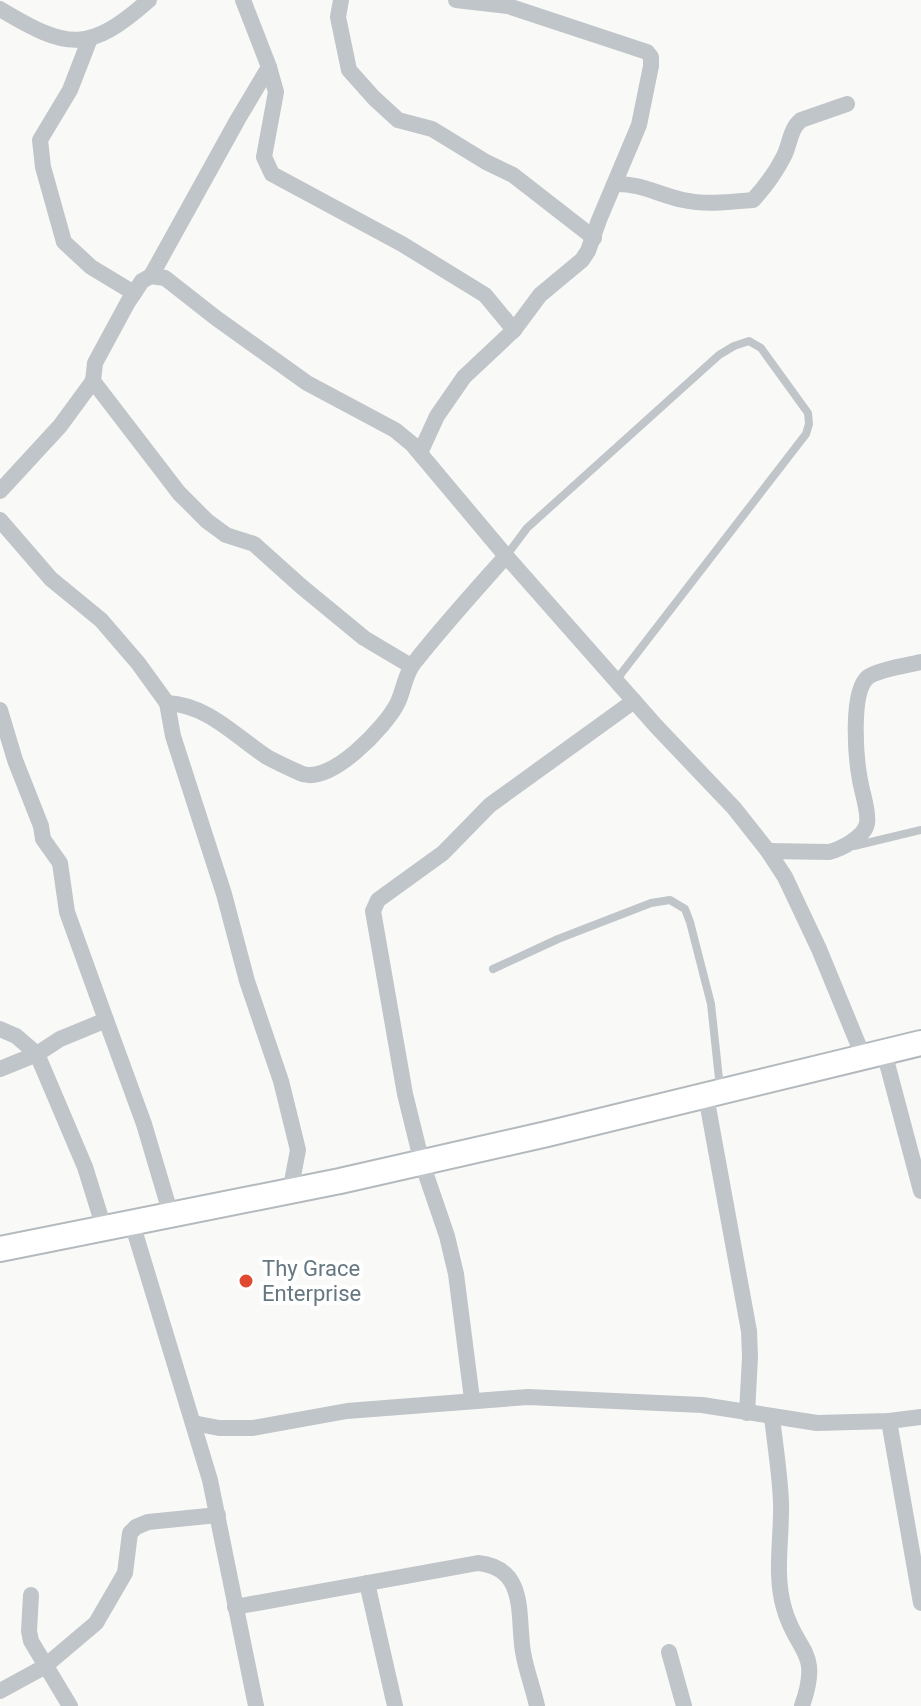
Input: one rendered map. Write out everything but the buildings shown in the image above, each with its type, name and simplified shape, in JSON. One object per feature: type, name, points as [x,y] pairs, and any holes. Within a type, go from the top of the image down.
[{"type":"street","points":[[0,9],[27,25],[61,38],[89,41],[119,26],[149,0]]},
{"type":"street","points":[[243,0],[276,92],[264,157],[272,174],[402,244],[485,295],[514,330]]},
{"type":"street","points":[[341,0],[338,17],[349,70],[374,98],[398,120],[432,129],[513,175],[594,238]]},
{"type":"street","points":[[420,453],[437,416],[464,377],[514,330],[540,295],[582,260],[594,238],[639,125],[651,66],[651,57],[647,52],[508,6],[456,0]]},
{"type":"street","points":[[89,41],[70,90],[40,140],[43,167],[64,242],[91,267],[134,293]]},
{"type":"street","points":[[0,491],[60,426],[93,381],[95,363],[134,293],[142,281],[151,276],[269,67]]},
{"type":"street","points":[[615,184],[647,187],[685,201],[724,203],[753,200],[786,153],[795,125],[847,104]]},
{"type":"street","points":[[151,276],[165,278],[287,369],[342,404],[395,430],[420,453],[634,701],[734,808],[785,877],[874,1054],[921,1191]]},
{"type":"street","points":[[93,381],[179,493],[207,521],[226,535],[254,544],[364,638],[411,666]]},
{"type":"street","points":[[0,520],[51,579],[101,620],[167,703],[173,736],[224,894],[247,981],[284,1091],[298,1150],[290,1192]]},
{"type":"street","points":[[167,703],[194,707],[215,718],[270,758],[307,777],[326,773],[343,763],[384,721],[399,701],[411,666],[506,556]]},
{"type":"street","points":[[768,851],[837,850],[862,833],[867,821],[859,775],[857,701],[861,686],[869,676],[921,662]]},
{"type":"street","points":[[472,1399],[456,1274],[447,1236],[422,1163],[405,1094],[389,1015],[374,905],[383,895],[443,853],[490,805],[634,701]]},
{"type":"street","points":[[2,717],[43,839],[60,863],[67,912],[144,1124],[171,1215]]},
{"type":"street","points":[[0,750],[2,717]]},
{"type":"street","points":[[0,1069],[106,1020]]},
{"type":"street","points":[[0,1029],[16,1036],[37,1054],[85,1167],[104,1228]]},
{"type":"street","points":[[0,1249],[422,1163],[921,1043]]},
{"type":"street","points":[[713,1094],[749,1331],[747,1413]]},
{"type":"street","points":[[132,1223],[218,1515],[256,1706]]},
{"type":"street","points":[[193,1423],[236,1429],[253,1428],[315,1415],[472,1399],[575,1398],[702,1405],[817,1423],[921,1417]]},
{"type":"street","points":[[772,1417],[781,1503],[781,1596],[785,1613],[805,1648],[810,1665],[802,1706]]},
{"type":"street","points":[[889,1421],[921,1603]]},
{"type":"street","points":[[0,1691],[44,1667],[96,1623],[125,1573],[130,1533],[136,1527],[148,1522],[218,1515]]},
{"type":"street","points":[[235,1607],[478,1563],[490,1564],[503,1570],[520,1606],[523,1652],[537,1706]]},
{"type":"street","points":[[367,1583],[395,1706]]},
{"type":"street","points":[[31,1595],[29,1631],[44,1667],[70,1706]]},
{"type":"street","points":[[669,1652],[684,1706]]},
{"type":"lane","points":[[506,556],[527,528],[553,503],[719,355],[749,341],[761,348],[808,413],[806,434],[617,679]]},
{"type":"lane","points":[[837,850],[921,830]]},
{"type":"lane","points":[[493,969],[558,939],[651,903],[670,900],[685,909],[711,1004],[713,1094]]},
{"type":"place","name":"Thy Grace Enterprise","points":[[246,1281]]}]
